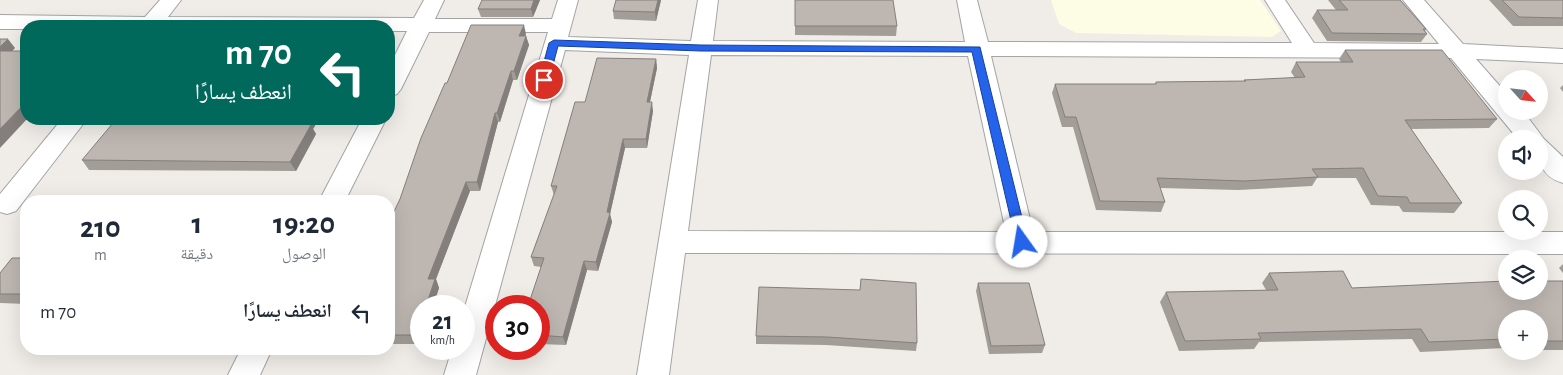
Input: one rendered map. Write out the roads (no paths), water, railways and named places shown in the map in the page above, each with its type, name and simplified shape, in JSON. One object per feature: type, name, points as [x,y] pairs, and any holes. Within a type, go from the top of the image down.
[{"type":"street","points":[[153,20],[170,0]]},
{"type":"street","points":[[395,77],[434,0]]},
{"type":"street","points":[[460,375],[568,0]]},
{"type":"street","points":[[653,375],[708,0]]},
{"type":"street","points":[[967,0],[1022,242]]},
{"type":"street","points":[[1275,0],[1308,51]]},
{"type":"street","points":[[1413,0],[1498,99]]},
{"type":"street","points":[[0,22],[20,22]]},
{"type":"street","points":[[395,24],[422,24],[557,34],[701,48],[1457,52],[1563,56]]},
{"type":"street","points":[[1516,120],[1525,130]]},
{"type":"street","points":[[11,204],[70,125]]},
{"type":"street","points":[[335,195],[371,125]]},
{"type":"street","points":[[1548,156],[1563,174]]},
{"type":"street","points":[[672,242],[1563,243]]},
{"type":"street","points":[[244,375],[254,355]]}]
